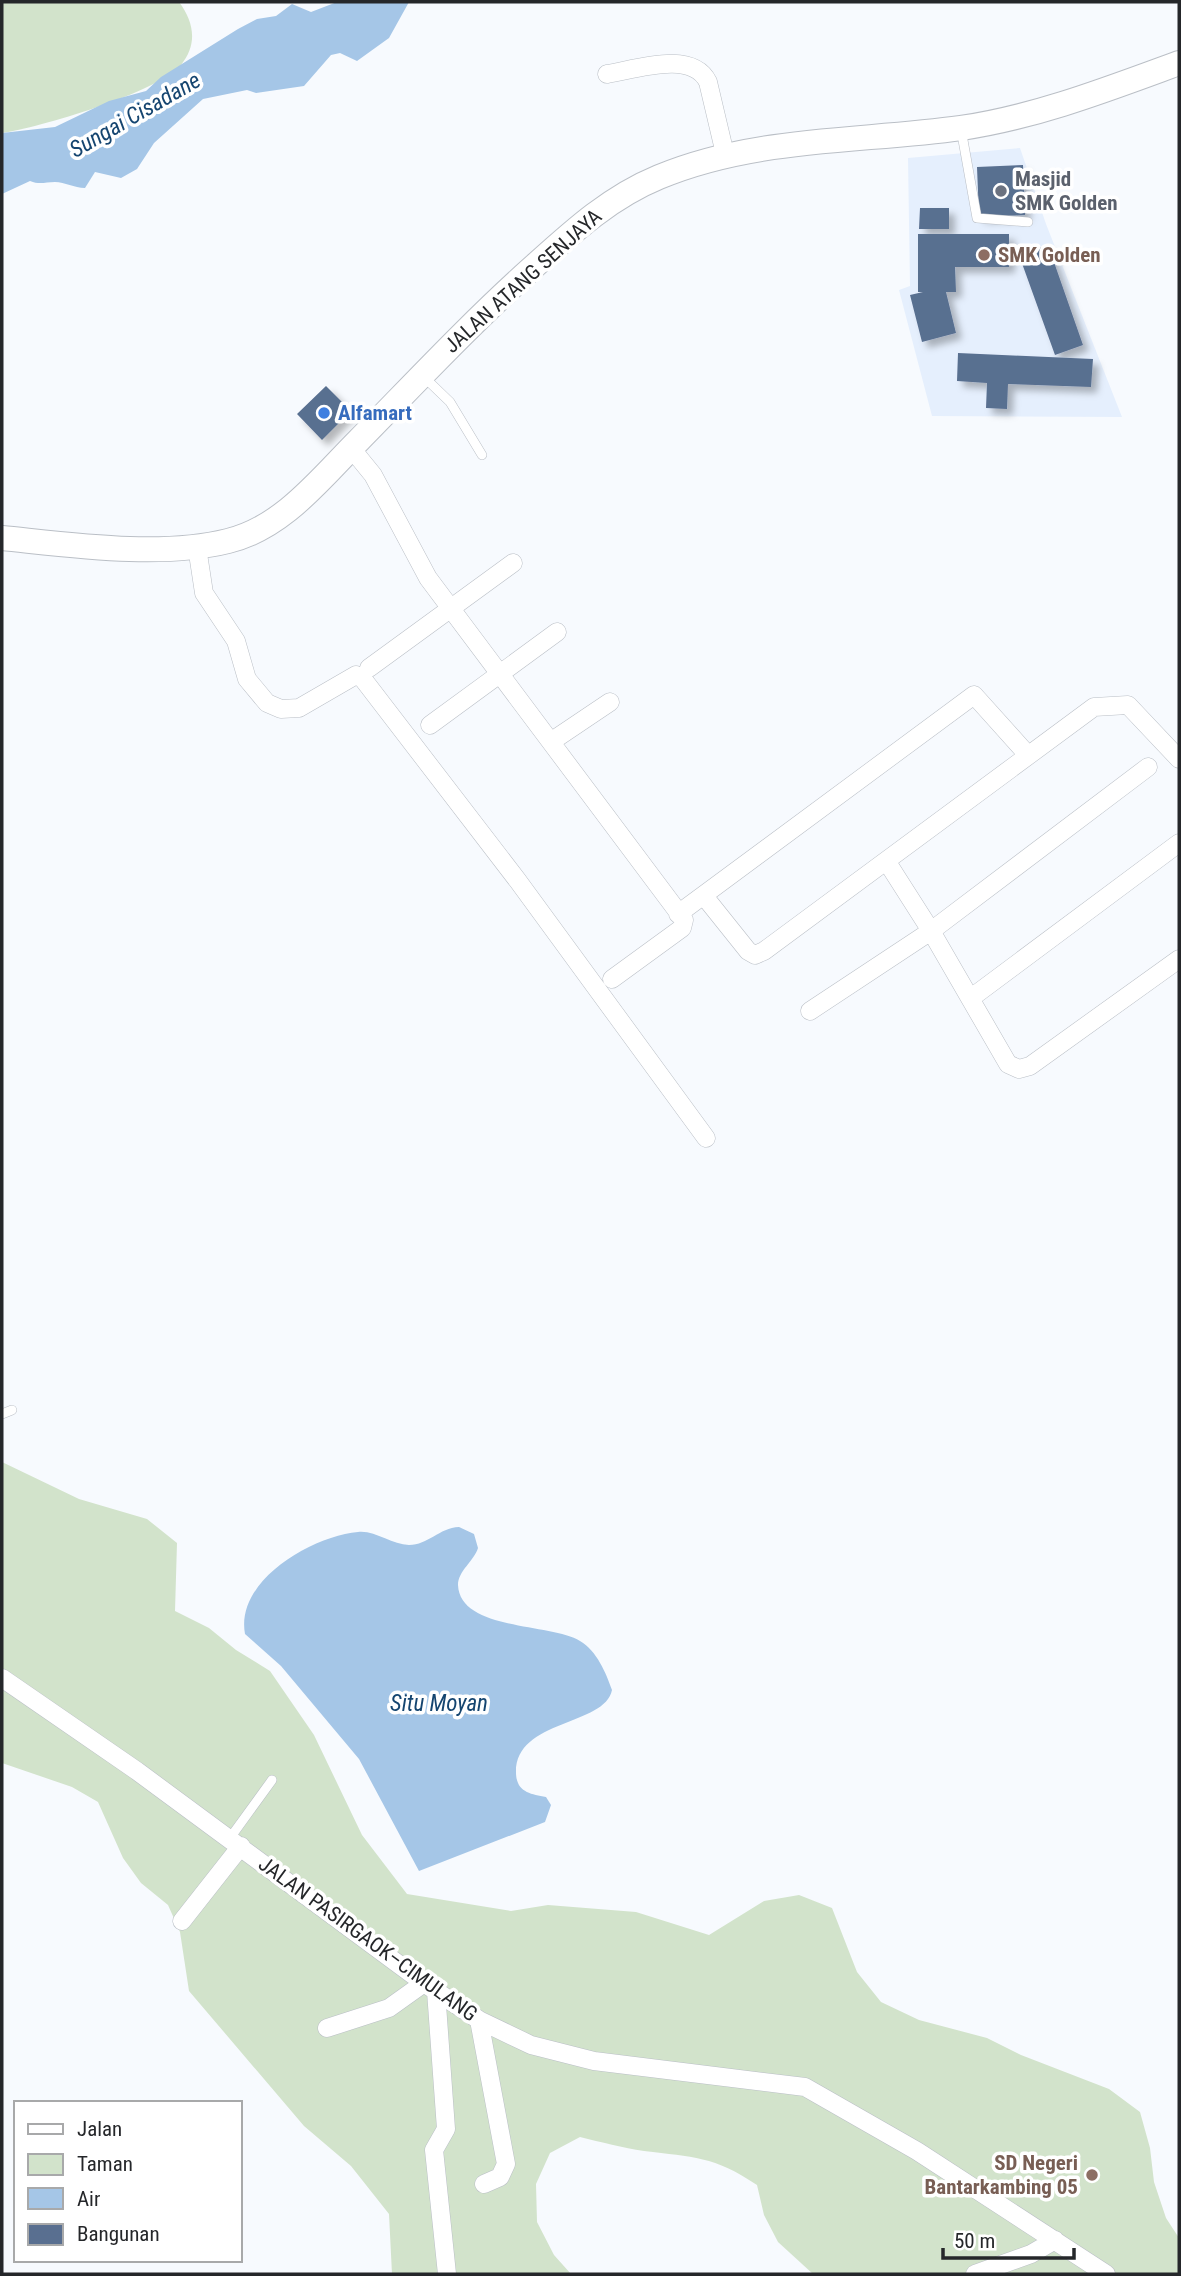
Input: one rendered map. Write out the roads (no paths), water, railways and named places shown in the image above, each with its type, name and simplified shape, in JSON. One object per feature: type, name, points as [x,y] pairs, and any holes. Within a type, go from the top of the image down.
[{"type":"main road","name":"JALAN ATANG SENJAYA","points":[[2,538],[140,547],[198,557],[256,531],[356,454],[428,380],[470,325],[580,224],[618,197],[656,178],[725,154],[961,128],[1023,115],[1179,64]]},
{"type":"street","points":[[607,75],[671,64],[687,65],[702,72],[708,82],[725,154]]},
{"type":"street","points":[[356,454],[373,475],[428,578],[552,741],[685,924],[612,979]]},
{"type":"street","points":[[198,557],[204,593],[236,641],[247,679],[267,703],[281,709],[299,708],[356,675],[363,679],[558,934],[706,1138]]},
{"type":"street","points":[[369,668],[513,563]]},
{"type":"street","points":[[430,725],[557,632]]},
{"type":"street","points":[[678,914],[974,695],[1027,754]]},
{"type":"street","points":[[552,741],[610,702]]},
{"type":"street","points":[[704,896],[744,947],[755,955],[887,862],[1027,754],[1094,707],[1128,705],[1179,760]]},
{"type":"street","points":[[810,1010],[931,932],[1149,767]]},
{"type":"street","points":[[971,998],[1179,843]]},
{"type":"street","points":[[887,862],[971,998],[1007,1064],[1019,1069],[1030,1066],[1179,959]]},
{"type":"street","name":"JALAN PASIRGAOK–CIMULANG","points":[[2,1678],[235,1842],[430,1987],[479,2020],[531,2045],[594,2062],[805,2087],[917,2151],[1106,2274]]},
{"type":"street","points":[[182,1921],[235,1842]]},
{"type":"street","points":[[327,2028],[389,2008],[430,1987],[446,2129],[434,2150],[447,2274]]},
{"type":"street","points":[[479,2020],[506,2164],[500,2178],[484,2184]]},
{"type":"street","points":[[975,2274],[1031,2254],[1055,2240]]},
{"type":"lane","points":[[961,128],[977,218],[1028,222]]},
{"type":"lane","points":[[428,380],[450,402],[482,454]]},
{"type":"lane","points":[[2,1414],[12,1410]]},
{"type":"lane","points":[[235,1842],[272,1780]]},
{"type":"water","name":"Sungai Cisadane","points":[[337,2],[409,2],[389,38],[357,61],[340,53],[331,55],[304,86],[256,93],[247,90],[203,99],[154,143],[137,169],[121,178],[95,172],[85,188],[59,182],[30,181],[2,194],[2,133],[55,127],[109,101],[146,91],[161,77],[238,29],[257,19],[276,16],[292,4],[311,12]]},
{"type":"water","name":"Situ Moyan","points":[[459,1527],[474,1534],[478,1548],[459,1580],[463,1600],[474,1611],[490,1618],[567,1635],[580,1641],[596,1656],[612,1690],[606,1702],[594,1711],[545,1732],[530,1742],[520,1755],[516,1772],[518,1784],[529,1793],[546,1797],[551,1805],[545,1822],[419,1871],[359,1759],[281,1666],[245,1634],[245,1614],[252,1596],[264,1579],[281,1564],[320,1542],[340,1535],[364,1532],[409,1545]]},
{"type":"place","name":"Masjid SMK Golden","points":[[1001,191]]},
{"type":"place","name":"SMK Golden","points":[[984,255]]},
{"type":"place","name":"Alfamart","points":[[324,413]]},
{"type":"place","name":"SD Negeri Bantarkambing 05","points":[[1092,2175]]}]
